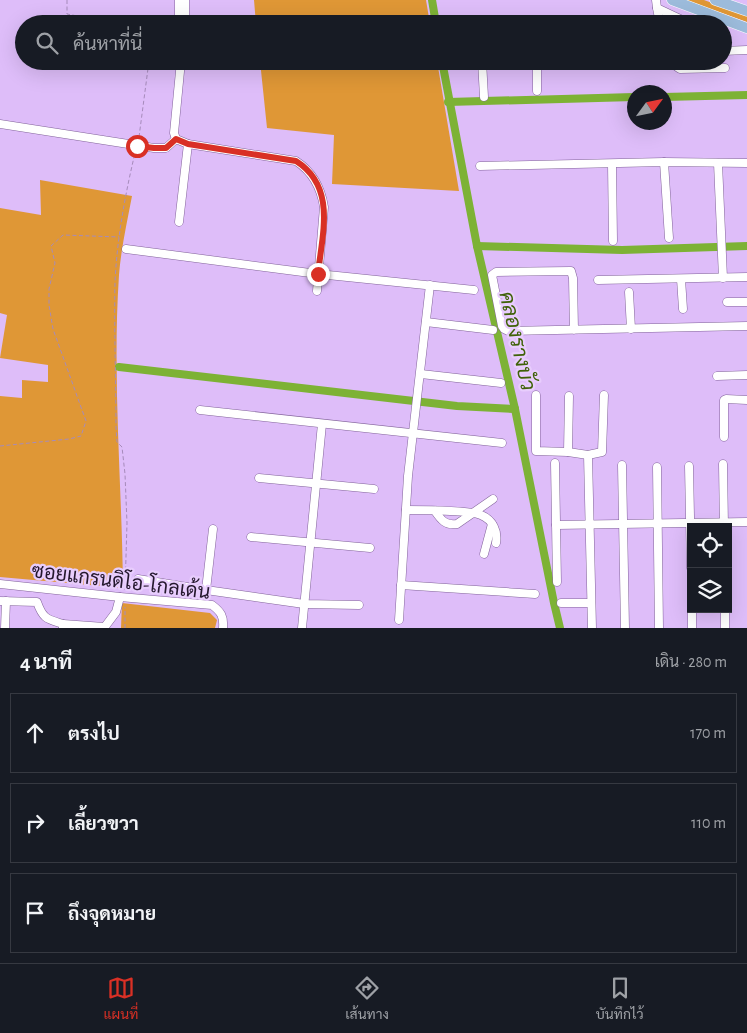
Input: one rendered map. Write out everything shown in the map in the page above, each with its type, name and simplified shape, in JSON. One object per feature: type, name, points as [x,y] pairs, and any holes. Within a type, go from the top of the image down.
[{"type":"main road","points":[[672,0],[705,15]]},
{"type":"main road","points":[[716,0],[747,11]]},
{"type":"main road","points":[[732,24],[747,28]]},
{"type":"street","points":[[180,15],[182,1]]},
{"type":"street","points":[[182,1],[184,15]]},
{"type":"street","points":[[656,4],[674,15]]},
{"type":"street","points":[[732,51],[747,50]]},
{"type":"street","points":[[180,70],[174,133],[176,139],[188,144],[296,161],[308,168],[322,194],[324,207],[317,291]]},
{"type":"street","points":[[482,70],[484,97]]},
{"type":"street","points":[[537,70],[537,91]]},
{"type":"street","points":[[0,124],[154,148],[166,148],[176,139]]},
{"type":"street","points":[[179,222],[188,144]]},
{"type":"street","points":[[664,162],[669,238]]},
{"type":"street","points":[[480,166],[664,162],[747,163]]},
{"type":"street","points":[[612,164],[613,241]]},
{"type":"street","points":[[718,164],[723,278]]},
{"type":"street","points":[[126,249],[318,274],[474,290]]},
{"type":"street","points":[[574,330],[573,278],[571,271],[496,272],[492,275],[502,326],[508,331],[574,330],[631,329],[747,326]]},
{"type":"street","points":[[681,278],[683,309]]},
{"type":"street","points":[[598,280],[747,278]]},
{"type":"street","points":[[399,620],[408,476],[430,285]]},
{"type":"street","points":[[630,292],[631,329]]},
{"type":"street","points":[[727,302],[747,302]]},
{"type":"street","points":[[426,322],[493,330]]},
{"type":"street","points":[[421,374],[501,383]]},
{"type":"street","points":[[717,376],[747,375]]},
{"type":"street","points":[[536,395],[536,451],[588,455],[602,452],[604,395]]},
{"type":"street","points":[[568,452],[569,396]]},
{"type":"street","points":[[724,437],[724,400],[747,400]]},
{"type":"street","points":[[200,410],[502,444]]},
{"type":"street","points":[[302,628],[322,424]]},
{"type":"street","points":[[588,455],[592,628]]},
{"type":"street","points":[[555,463],[557,582]]},
{"type":"street","points":[[723,464],[723,523]]},
{"type":"street","points":[[622,465],[625,628]]},
{"type":"street","points":[[690,466],[690,523]]},
{"type":"street","points":[[657,467],[656,523],[659,628]]},
{"type":"street","points":[[259,478],[374,489]]},
{"type":"street","points":[[435,511],[440,519],[451,525],[457,524],[494,500]]},
{"type":"street","points":[[406,510],[480,515],[492,524],[498,535],[496,543]]},
{"type":"street","points":[[732,523],[747,522]]},
{"type":"street","points":[[556,525],[687,523]]},
{"type":"street","points":[[484,554],[492,524]]},
{"type":"street","points":[[206,590],[213,529]]},
{"type":"street","points":[[251,537],[370,548]]},
{"type":"street","points":[[138,579],[304,604],[359,606]]},
{"type":"street","name":"ซอยแกรนดิโอ-โกลเด้น","points":[[0,584],[212,605],[221,612],[224,619],[222,628]]},
{"type":"street","points":[[401,585],[536,594]]},
{"type":"street","points":[[5,628],[3,601],[37,602],[41,614],[47,619],[63,626],[104,627],[116,612],[123,597]]},
{"type":"street","points":[[561,604],[591,603]]},
{"type":"street","points":[[692,613],[692,628]]},
{"type":"street","points":[[725,613],[725,628]]},
{"type":"path","points":[[67,0],[67,14],[72,15]]},
{"type":"path","points":[[125,628],[123,597],[126,496],[122,447],[117,442],[115,282],[119,237],[137,146],[148,70]]},
{"type":"path","points":[[0,446],[69,439],[81,436],[86,421],[53,330],[49,305],[49,289],[55,263],[51,246],[63,235],[119,237]]},
{"type":"shaded area","points":[[254,0],[426,0],[428,15],[255,15]]},
{"type":"shaded area","points":[[685,0],[704,0],[747,16],[747,22],[732,17],[732,15]]},
{"type":"shaded area","points":[[261,70],[439,70],[459,191],[332,184],[334,135],[267,128]]},
{"type":"shaded area","points":[[40,180],[132,196],[120,265],[117,314],[117,393],[123,588],[0,577],[0,396],[22,398],[22,380],[48,382],[48,365],[0,358],[7,315],[0,313],[0,208],[41,215]]},
{"type":"shaded area","points":[[122,603],[210,613],[217,620],[215,628],[121,628]]},
{"type":"waterway","name":"คลองรางบัว","points":[[432,0],[434,15]]},
{"type":"waterway","name":"คลองรางบัว","points":[[444,70],[477,246],[515,409],[560,628]]},
{"type":"waterway","points":[[672,97],[747,95]]},
{"type":"waterway","points":[[448,102],[627,97]]},
{"type":"waterway","points":[[477,246],[622,250],[747,246]]},
{"type":"waterway","points":[[119,367],[457,406],[515,409]]},
{"type":"route","points":[[137,146],[166,148],[176,139],[188,144],[296,161],[308,168],[322,194],[324,207],[318,274]]}]
